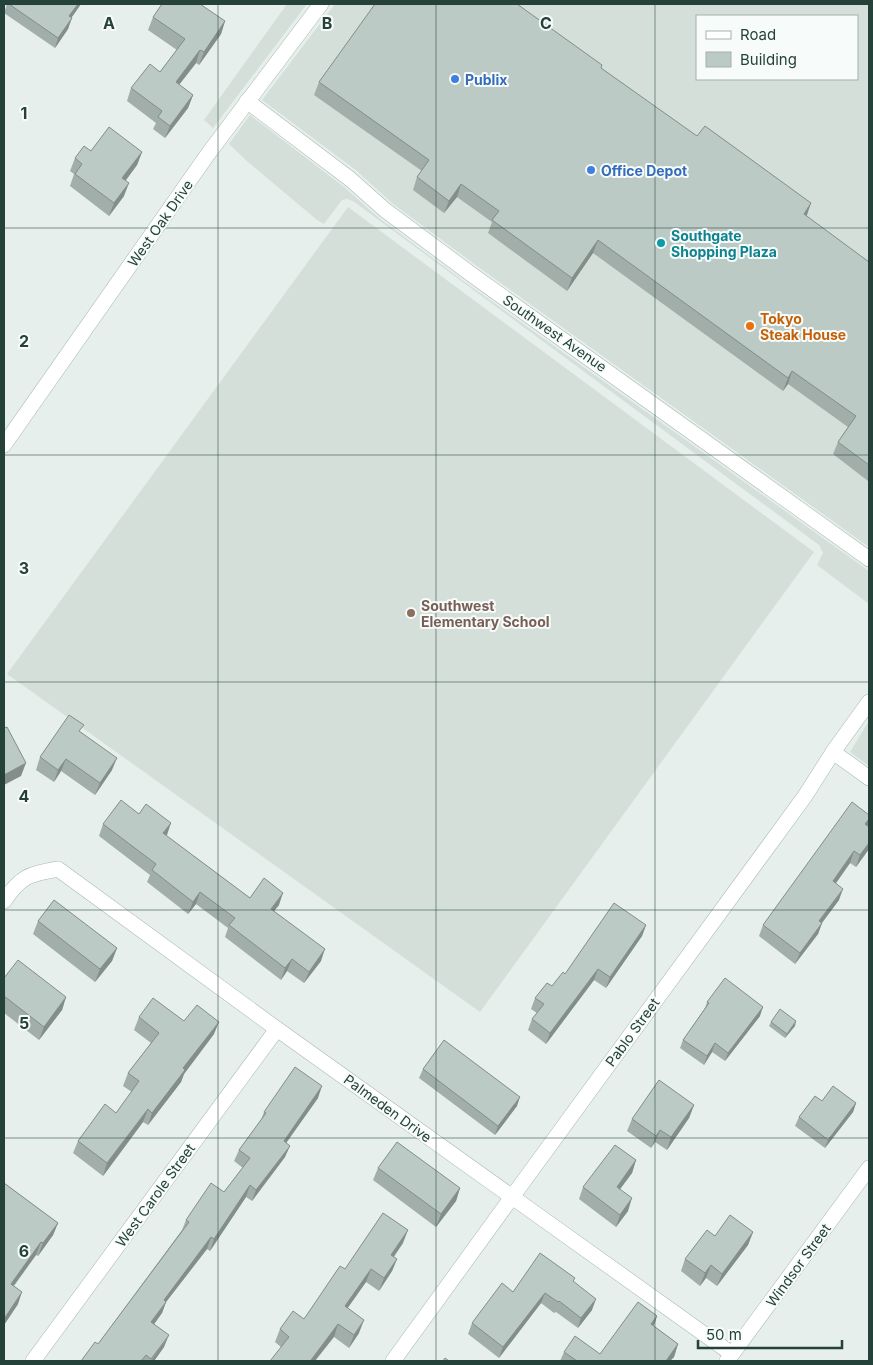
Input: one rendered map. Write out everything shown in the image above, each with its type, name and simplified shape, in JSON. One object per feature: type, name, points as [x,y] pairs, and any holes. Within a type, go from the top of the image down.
[{"type":"street","name":"West Oak Drive","points":[[4,445],[208,154],[321,4]]},
{"type":"street","name":"Southwest Avenue","points":[[247,101],[350,179],[385,210],[869,559]]},
{"type":"street","name":"Pablo Street","points":[[393,1361],[805,796],[833,752],[869,702]]},
{"type":"street","points":[[833,752],[869,778]]},
{"type":"street","name":"Palmeden Drive","points":[[4,901],[15,885],[26,877],[58,869],[512,1197],[729,1358]]},
{"type":"street","name":"West Carole Street","points":[[33,1361],[277,1029]]},
{"type":"street","name":"Windsor Street","points":[[729,1358],[869,1168]]},
{"type":"shaded area","points":[[287,4],[307,4],[213,128],[204,120]]},
{"type":"shaded area","points":[[335,4],[869,4],[869,547],[481,269],[392,203],[357,171],[262,100]]},
{"type":"shaded area","points":[[250,115],[344,187],[379,218],[469,285],[869,571],[869,604],[817,565],[823,553],[819,545],[353,201],[342,200],[324,224],[317,220],[229,144]]},
{"type":"shaded area","name":"Southwest Elementary School","points":[[348,207],[814,552],[480,1012],[7,674]]},
{"type":"shaded area","points":[[869,721],[869,766],[850,752]]},
{"type":"building","points":[[9,4],[78,4],[69,16],[72,18],[58,38]]},
{"type":"building","points":[[162,4],[200,4],[225,21],[204,52],[200,50],[176,82],[193,95],[170,126],[158,117],[162,111],[131,88],[150,64],[160,72],[185,39],[153,17]]},
{"type":"building","name":"Southgate Shopping Plaza","points":[[375,4],[517,4],[602,65],[601,68],[697,136],[705,126],[811,203],[804,214],[869,262],[869,465],[838,442],[856,416],[792,371],[788,378],[598,240],[572,278],[492,220],[499,211],[461,184],[449,201],[417,177],[429,160],[319,82]]},
{"type":"building","points":[[109,127],[142,152],[122,178],[129,183],[114,203],[75,174],[82,164],[75,158],[84,146],[91,151]]},
{"type":"building","points":[[69,715],[84,725],[79,731],[117,758],[100,783],[66,759],[58,770],[40,757]]},
{"type":"building","points":[[7,727],[26,763],[4,775],[4,728]]},
{"type":"building","points":[[121,800],[139,814],[146,804],[171,823],[163,833],[250,898],[264,878],[283,893],[271,909],[325,949],[309,972],[292,959],[285,968],[229,925],[235,918],[200,892],[193,902],[152,870],[156,864],[103,824]]},
{"type":"building","points":[[852,802],[869,815],[869,819],[865,824],[869,827],[869,843],[860,855],[854,851],[833,881],[843,889],[819,921],[822,923],[800,953],[763,925]]},
{"type":"building","points":[[54,900],[117,948],[100,969],[38,921]]},
{"type":"building","points":[[614,903],[646,925],[610,977],[598,969],[550,1033],[532,1019],[544,1004],[535,998],[547,983],[552,986],[563,972],[565,974]]},
{"type":"building","points":[[18,960],[66,997],[44,1027],[4,996],[4,978]]},
{"type":"building","points":[[725,978],[763,1007],[728,1053],[715,1043],[707,1056],[683,1040]]},
{"type":"building","points":[[153,998],[184,1021],[197,1005],[219,1022],[183,1068],[185,1070],[152,1113],[148,1109],[107,1163],[78,1141],[105,1104],[116,1113],[139,1081],[128,1073],[159,1033],[139,1017]]},
{"type":"building","points":[[780,1009],[796,1021],[787,1034],[771,1022]]},
{"type":"building","points":[[444,1040],[520,1097],[498,1126],[423,1069]]},
{"type":"building","points":[[295,1067],[322,1086],[284,1141],[290,1146],[256,1190],[250,1185],[214,1239],[211,1237],[164,1300],[166,1302],[151,1322],[169,1335],[151,1359],[146,1355],[141,1361],[81,1361],[95,1342],[98,1344],[189,1222],[186,1220],[211,1183],[224,1192],[250,1158],[239,1150],[266,1113],[264,1112]]},
{"type":"building","points":[[659,1080],[694,1105],[671,1137],[660,1130],[656,1136],[632,1119]]},
{"type":"building","points":[[833,1086],[856,1103],[828,1140],[799,1117],[815,1096],[822,1101]]},
{"type":"building","points":[[397,1142],[460,1188],[441,1214],[378,1168]]},
{"type":"building","points":[[615,1145],[636,1160],[617,1187],[632,1198],[620,1215],[583,1187]]},
{"type":"building","points":[[4,1183],[58,1223],[43,1243],[41,1242],[11,1284],[22,1292],[4,1319]]},
{"type":"building","points":[[383,1213],[408,1230],[391,1255],[397,1259],[384,1278],[371,1269],[345,1306],[364,1320],[354,1335],[338,1324],[312,1361],[270,1361],[289,1337],[280,1329],[293,1311],[304,1319],[340,1266],[345,1269]]},
{"type":"building","points":[[730,1215],[753,1232],[722,1274],[711,1265],[705,1273],[685,1259],[707,1230],[715,1236]]},
{"type":"building","points":[[540,1253],[575,1278],[573,1281],[596,1299],[581,1318],[545,1293],[503,1347],[472,1323],[502,1283],[513,1292]]},
{"type":"building","points":[[638,1302],[657,1316],[651,1324],[678,1344],[666,1361],[577,1361],[564,1352],[575,1336],[600,1354]]},
{"type":"place","name":"Publix","points":[[455,79]]},
{"type":"place","name":"Office Depot","points":[[591,170]]},
{"type":"place","name":"Southgate Shopping Plaza","points":[[661,243]]},
{"type":"place","name":"Tokyo Steak House","points":[[750,326]]},
{"type":"place","name":"Southwest Elementary School","points":[[411,613]]}]
